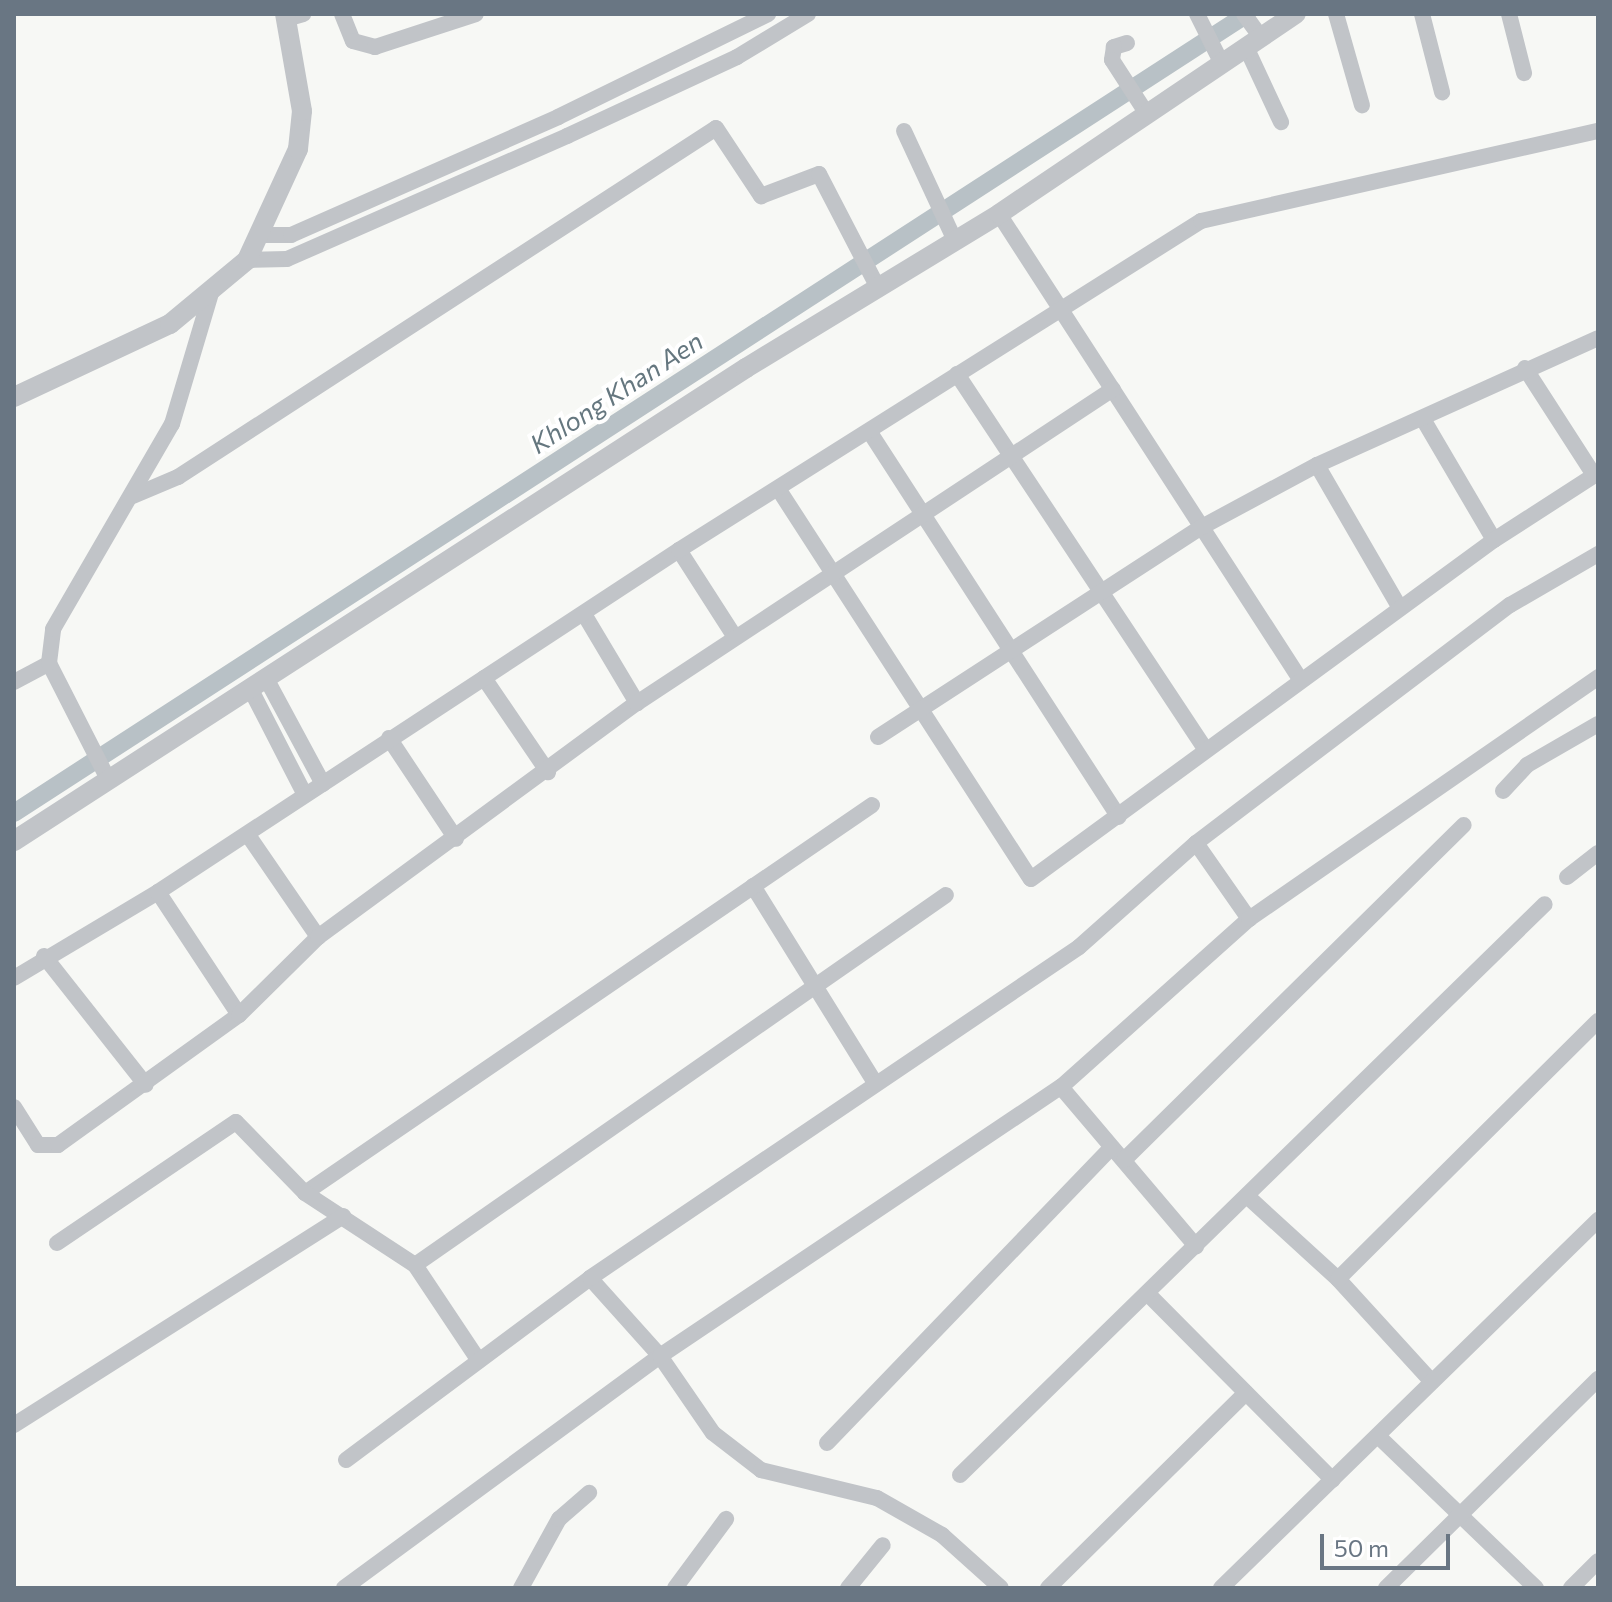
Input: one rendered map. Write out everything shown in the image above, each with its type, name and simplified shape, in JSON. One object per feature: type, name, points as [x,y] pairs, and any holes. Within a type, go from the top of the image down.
[{"type":"street","points":[[342,14],[353,41],[375,47],[476,14]]},
{"type":"street","points":[[264,235],[291,235],[558,117],[727,38],[768,14]]},
{"type":"street","points":[[247,260],[287,259],[567,136],[737,57],[808,14]]},
{"type":"street","points":[[14,841],[106,777],[259,685],[874,279],[951,236],[999,214],[1250,30],[1296,14]]},
{"type":"street","points":[[1336,14],[1362,105]]},
{"type":"street","points":[[1422,14],[1442,92]]},
{"type":"street","points":[[1509,14],[1524,73]]},
{"type":"street","points":[[14,397],[170,324],[247,260],[264,235],[298,149],[302,111],[291,16]]},
{"type":"street","points":[[1199,17],[1217,55]]},
{"type":"street","points":[[1250,30],[1281,122]]},
{"type":"street","points":[[727,38],[737,57]]},
{"type":"street","points":[[1127,43],[1111,52],[1120,75],[1141,107]]},
{"type":"street","points":[[558,117],[567,136]]},
{"type":"street","points":[[133,496],[178,477],[716,128],[761,196],[816,171],[874,279]]},
{"type":"street","points":[[904,131],[929,177],[929,195],[951,236]]},
{"type":"street","points":[[14,978],[44,956],[158,892],[248,835],[389,738],[679,550],[871,434],[957,374],[1201,221],[1598,131]]},
{"type":"street","points":[[999,214],[1065,308],[1198,529],[1300,679]]},
{"type":"street","points":[[106,777],[81,737],[49,663],[62,605],[133,496],[195,366],[211,293]]},
{"type":"street","points":[[878,737],[917,707],[1198,529],[1317,465],[1423,419],[1525,368],[1598,338]]},
{"type":"street","points":[[779,490],[1031,879],[1119,817],[1300,679],[1494,540],[1596,474],[1525,368]]},
{"type":"street","points":[[957,374],[1205,749]]},
{"type":"street","points":[[14,1107],[38,1145],[47,1147],[146,1085],[239,1015],[318,937],[548,772],[637,703],[733,634],[927,515],[1113,389]]},
{"type":"street","points":[[1423,419],[1494,540]]},
{"type":"street","points":[[871,434],[927,515],[1009,649],[1119,817]]},
{"type":"street","points":[[1317,465],[1400,608]]},
{"type":"street","points":[[679,550],[733,634]]},
{"type":"street","points":[[346,1460],[590,1278],[1079,947],[1196,843],[1510,605],[1598,554]]},
{"type":"street","points":[[584,614],[637,703]]},
{"type":"street","points":[[14,682],[49,663]]},
{"type":"street","points":[[344,1588],[660,1356],[1061,1087],[1249,919],[1598,677]]},
{"type":"street","points":[[484,678],[548,772]]},
{"type":"street","points":[[259,685],[323,784]]},
{"type":"street","points":[[259,685],[305,795]]},
{"type":"street","points":[[1503,791],[1527,765],[1598,724]]},
{"type":"street","points":[[389,738],[456,839]]},
{"type":"street","points":[[305,1193],[872,805]]},
{"type":"street","points":[[1124,1160],[1464,825]]},
{"type":"street","points":[[248,835],[318,937]]},
{"type":"street","points":[[1196,843],[1249,919]]},
{"type":"street","points":[[1567,877],[1598,853]]},
{"type":"street","points":[[753,886],[819,983],[876,1084]]},
{"type":"street","points":[[158,892],[239,1015]]},
{"type":"street","points":[[415,1265],[946,895]]},
{"type":"street","points":[[960,1475],[1545,904]]},
{"type":"street","points":[[44,956],[146,1085]]},
{"type":"street","points":[[1338,1279],[1598,1021]]},
{"type":"street","points":[[1061,1087],[1109,1150],[1124,1160],[1196,1246]]},
{"type":"street","points":[[57,1243],[236,1122],[305,1193],[415,1265],[479,1361]]},
{"type":"street","points":[[827,1443],[1109,1150]]},
{"type":"street","points":[[1247,1196],[1338,1279],[1432,1382]]},
{"type":"street","points":[[14,1425],[343,1216]]},
{"type":"street","points":[[1221,1588],[1598,1220]]},
{"type":"street","points":[[590,1278],[660,1356],[713,1433],[761,1470],[877,1498],[942,1535],[1001,1588]]},
{"type":"street","points":[[1148,1294],[1333,1480]]},
{"type":"street","points":[[1386,1588],[1598,1379]]},
{"type":"street","points":[[1048,1588],[1246,1393]]},
{"type":"street","points":[[1378,1436],[1536,1588]]},
{"type":"street","points":[[521,1588],[559,1519],[589,1493]]},
{"type":"street","points":[[675,1588],[726,1519]]},
{"type":"street","points":[[848,1588],[883,1545]]},
{"type":"street","points":[[1571,1588],[1598,1561]]},
{"type":"waterway","name":"Khlong Khan Aen","points":[[14,813],[1247,14]]}]
